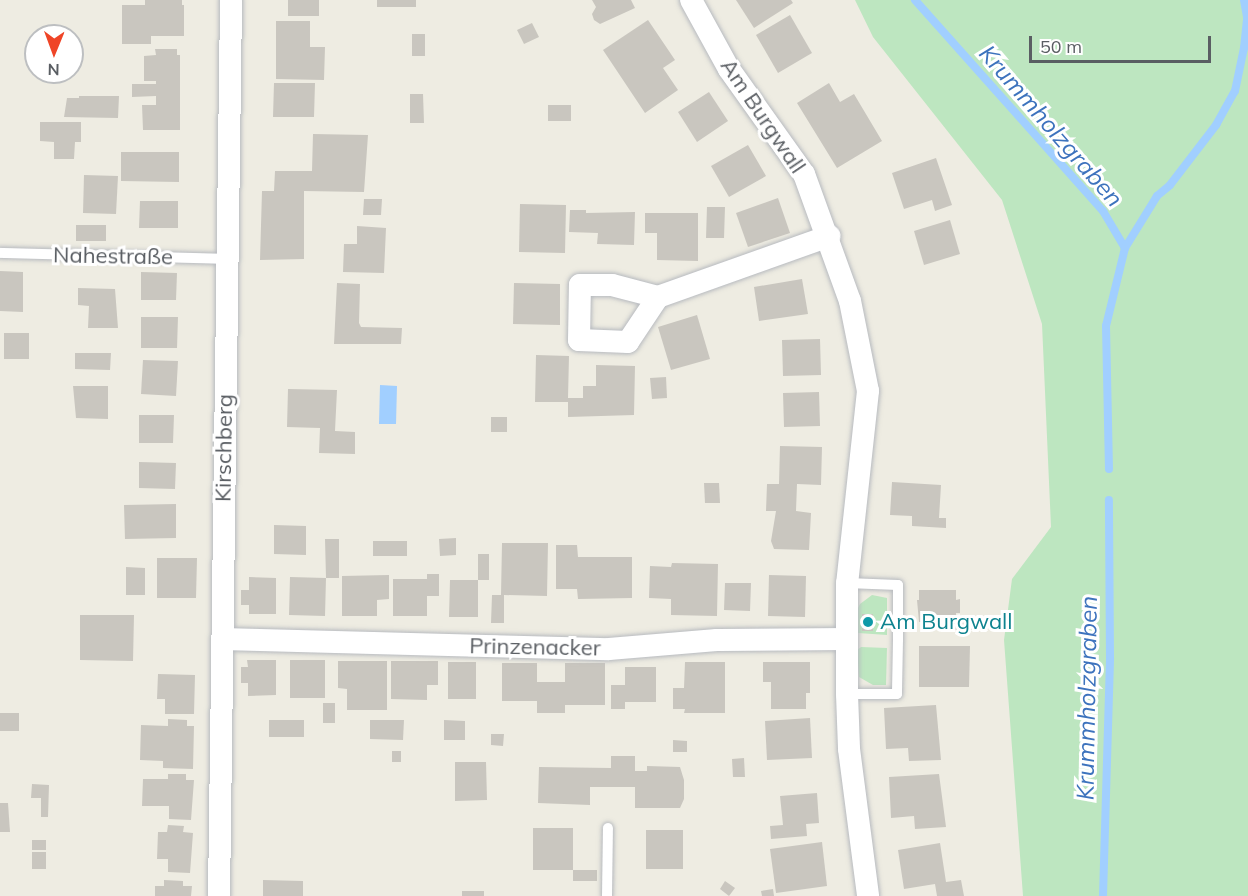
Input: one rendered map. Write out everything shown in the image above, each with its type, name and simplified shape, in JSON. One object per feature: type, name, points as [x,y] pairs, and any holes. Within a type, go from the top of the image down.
[{"type":"street","name":"Kirschberg","points":[[219,896],[231,0]]},
{"type":"street","name":"Am Burgwall","points":[[690,0],[729,69],[804,174],[829,236],[850,301],[868,391],[847,584],[849,749],[868,896]]},
{"type":"street","points":[[658,297],[829,236]]},
{"type":"street","name":"Prinzenacker","points":[[222,639],[609,649],[717,640],[847,639]]},
{"type":"lane","name":"Nahestraße","points":[[0,253],[226,259]]},
{"type":"lane","points":[[847,584],[898,585],[897,694],[847,694]]},
{"type":"lane","points":[[607,896],[608,828]]},
{"type":"green space","points":[[855,0],[1248,0],[1248,896],[1023,896],[1004,640],[1012,579],[1051,527],[1042,324],[1002,200],[873,37]]},
{"type":"green space","points":[[872,595],[887,598],[887,635],[858,633],[857,610],[860,604]]},
{"type":"green space","points":[[861,647],[887,648],[886,685],[873,685],[859,677],[857,650]]},
{"type":"water","points":[[380,385],[397,386],[396,424],[379,424]]},
{"type":"building","points":[[145,0],[182,0],[184,36],[151,36],[151,44],[122,44],[122,5],[145,5]]},
{"type":"building","points":[[288,0],[319,0],[319,16],[288,16]]},
{"type":"building","points":[[377,0],[416,0],[416,7],[377,7]]},
{"type":"building","points":[[592,0],[631,0],[635,8],[600,24],[594,20],[592,14],[596,7]]},
{"type":"building","points":[[736,0],[791,0],[793,3],[754,28]]},
{"type":"building","points":[[790,15],[812,53],[778,73],[756,35]]},
{"type":"building","points":[[648,20],[675,60],[663,68],[678,90],[645,113],[603,50]]},
{"type":"building","points":[[276,21],[310,21],[310,47],[325,47],[324,80],[276,79]]},
{"type":"building","points":[[532,23],[539,37],[524,44],[517,30]]},
{"type":"building","points":[[412,34],[425,34],[425,56],[412,56]]},
{"type":"building","points":[[155,49],[177,49],[177,55],[180,55],[180,130],[143,130],[142,105],[156,105],[156,96],[132,97],[132,84],[156,84],[156,81],[144,81],[144,56],[156,55]]},
{"type":"building","points":[[274,83],[315,83],[314,117],[273,117]]},
{"type":"building","points":[[829,83],[840,102],[854,94],[882,141],[837,168],[797,103]]},
{"type":"building","points":[[709,92],[728,121],[697,142],[678,112]]},
{"type":"building","points":[[410,94],[423,94],[424,123],[410,123]]},
{"type":"building","points":[[79,96],[119,96],[118,118],[64,117],[67,98],[79,98]]},
{"type":"building","points":[[548,105],[571,105],[571,121],[548,121]]},
{"type":"building","points":[[40,122],[81,122],[81,142],[75,142],[74,159],[54,159],[54,142],[40,141]]},
{"type":"building","points":[[313,134],[368,135],[364,192],[304,191],[304,259],[260,260],[262,191],[274,191],[275,171],[312,171]]},
{"type":"building","points":[[748,145],[766,176],[729,197],[711,166]]},
{"type":"building","points":[[121,152],[179,152],[179,182],[121,181]]},
{"type":"building","points":[[936,158],[952,205],[935,211],[932,200],[904,209],[892,173]]},
{"type":"building","points":[[84,175],[118,176],[116,214],[83,213]]},
{"type":"building","points":[[778,198],[790,233],[748,247],[736,213]]},
{"type":"building","points":[[364,199],[382,199],[381,215],[363,215]]},
{"type":"building","points":[[140,201],[178,201],[178,228],[139,228]]},
{"type":"building","points":[[520,204],[566,205],[565,253],[519,252]]},
{"type":"building","points":[[707,207],[725,207],[724,238],[706,238]]},
{"type":"building","points":[[570,210],[586,210],[586,213],[635,212],[634,245],[597,244],[598,233],[569,232]]},
{"type":"building","points":[[645,213],[698,213],[698,261],[657,260],[657,233],[645,233]]},
{"type":"building","points":[[950,220],[960,254],[924,265],[914,231]]},
{"type":"building","points":[[76,225],[106,225],[106,241],[76,241]]},
{"type":"building","points":[[357,226],[386,228],[384,273],[343,272],[344,244],[357,244]]},
{"type":"building","points":[[0,271],[23,272],[23,312],[0,311]]},
{"type":"building","points":[[141,272],[177,273],[176,300],[141,300]]},
{"type":"building","points":[[802,279],[808,314],[759,321],[754,287]]},
{"type":"building","points":[[337,283],[360,284],[359,323],[361,327],[402,328],[401,344],[334,344]]},
{"type":"building","points":[[514,283],[560,284],[560,325],[513,324]]},
{"type":"building","points":[[78,288],[115,289],[118,328],[88,328],[89,306],[78,305]]},
{"type":"building","points":[[697,315],[710,359],[671,370],[658,327]]},
{"type":"building","points":[[141,317],[178,317],[177,348],[141,348]]},
{"type":"building","points":[[4,333],[29,333],[29,359],[4,359]]},
{"type":"building","points":[[820,339],[821,375],[783,376],[782,340]]},
{"type":"building","points":[[75,353],[111,353],[110,370],[75,369]]},
{"type":"building","points":[[536,355],[569,356],[568,398],[583,398],[583,386],[596,386],[596,365],[635,366],[634,415],[568,417],[568,402],[535,402]]},
{"type":"building","points":[[143,360],[178,361],[176,396],[141,394]]},
{"type":"building","points":[[666,377],[667,398],[652,399],[650,378]]},
{"type":"building","points":[[73,386],[108,386],[108,419],[76,418]]},
{"type":"building","points":[[288,389],[337,390],[335,431],[355,432],[355,454],[319,453],[320,428],[287,427]]},
{"type":"building","points":[[819,392],[820,426],[784,427],[783,393]]},
{"type":"building","points":[[139,415],[174,415],[173,443],[139,443]]},
{"type":"building","points":[[491,417],[507,417],[507,432],[491,432]]},
{"type":"building","points":[[780,446],[822,447],[821,485],[797,484],[796,511],[811,513],[809,550],[774,549],[771,541],[776,511],[766,511],[767,484],[779,484]]},
{"type":"building","points":[[139,462],[176,463],[175,489],[139,488]]},
{"type":"building","points":[[892,482],[941,485],[939,518],[946,518],[946,528],[912,526],[912,516],[890,515]]},
{"type":"building","points":[[704,483],[719,483],[720,503],[705,503]]},
{"type":"building","points":[[176,504],[176,538],[125,539],[124,505]]},
{"type":"building","points":[[274,525],[306,526],[306,555],[274,554]]},
{"type":"building","points":[[456,538],[456,555],[440,556],[439,539]]},
{"type":"building","points":[[325,539],[339,539],[339,578],[326,578]]},
{"type":"building","points":[[373,541],[407,541],[407,556],[373,556]]},
{"type":"building","points":[[502,543],[548,543],[547,596],[504,595],[504,623],[491,623],[492,595],[501,595]]},
{"type":"building","points":[[556,545],[577,545],[578,557],[632,557],[632,598],[578,599],[577,589],[556,589]]},
{"type":"building","points":[[478,554],[489,554],[489,580],[478,580]]},
{"type":"building","points":[[157,558],[197,558],[196,598],[157,598]]},
{"type":"building","points":[[672,563],[718,564],[717,616],[671,615],[671,599],[649,598],[650,566],[671,567]]},
{"type":"building","points":[[126,567],[145,568],[145,595],[126,595]]},
{"type":"building","points":[[427,574],[439,574],[439,596],[427,596],[427,616],[393,616],[393,579],[427,579]]},
{"type":"building","points":[[389,575],[389,599],[377,600],[377,616],[342,616],[342,576]]},
{"type":"building","points":[[769,575],[806,576],[805,617],[768,616]]},
{"type":"building","points":[[249,577],[276,578],[276,614],[249,614],[249,605],[241,605],[241,590],[249,590]]},
{"type":"building","points":[[290,577],[326,578],[325,616],[289,615]]},
{"type":"building","points":[[450,580],[478,580],[478,617],[449,617]]},
{"type":"building","points":[[725,583],[751,583],[750,611],[724,610]]},
{"type":"building","points":[[919,590],[956,590],[956,600],[960,599],[960,613],[956,613],[956,619],[976,619],[976,630],[954,630],[954,622],[919,622],[917,600],[919,600]]},
{"type":"building","name":"Am Burgwall","points":[[862,614],[873,614],[873,631],[862,631]]},
{"type":"building","points":[[80,615],[134,615],[133,661],[80,660]]},
{"type":"building","points":[[919,646],[970,646],[969,687],[919,687]]},
{"type":"building","points":[[247,660],[276,660],[276,695],[248,696],[248,683],[241,683],[241,667],[248,667]]},
{"type":"building","points":[[290,660],[325,660],[325,698],[290,698]]},
{"type":"building","points":[[338,661],[387,661],[387,710],[347,710],[347,689],[338,688]]},
{"type":"building","points":[[391,661],[438,661],[438,685],[427,685],[427,700],[391,699]]},
{"type":"building","points":[[448,662],[476,662],[476,699],[448,699]]},
{"type":"building","points":[[685,662],[725,662],[725,713],[684,713],[685,709],[673,709],[673,688],[684,688]]},
{"type":"building","points":[[763,662],[810,662],[810,693],[806,693],[806,709],[771,709],[771,682],[763,682]]},
{"type":"building","points":[[502,663],[537,663],[537,682],[565,682],[565,663],[605,663],[605,705],[565,705],[565,713],[537,713],[537,701],[502,701]]},
{"type":"building","points":[[625,667],[656,667],[656,702],[625,702],[625,709],[611,709],[611,685],[625,685]]},
{"type":"building","points":[[158,674],[195,675],[194,714],[165,714],[165,699],[157,699]]},
{"type":"building","points":[[323,703],[335,703],[335,723],[323,723]]},
{"type":"building","points":[[936,705],[941,760],[909,761],[908,748],[886,749],[884,708]]},
{"type":"building","points":[[0,713],[19,713],[19,731],[0,731]]},
{"type":"building","points":[[810,718],[812,758],[767,760],[765,721]]},
{"type":"building","points":[[168,719],[187,720],[187,726],[194,726],[193,769],[163,768],[163,761],[140,760],[141,725],[168,726]]},
{"type":"building","points":[[269,720],[304,720],[304,737],[269,737]]},
{"type":"building","points":[[370,720],[404,720],[403,740],[370,739]]},
{"type":"building","points":[[444,720],[465,721],[465,740],[444,740]]},
{"type":"building","points":[[491,734],[504,734],[503,746],[491,745]]},
{"type":"building","points":[[673,740],[687,741],[687,752],[673,752]]},
{"type":"building","points":[[392,751],[401,751],[401,762],[392,762]]},
{"type":"building","points":[[611,756],[635,756],[635,771],[647,771],[647,766],[680,767],[684,780],[684,799],[680,808],[635,808],[635,787],[590,787],[590,805],[538,803],[539,767],[611,768]]},
{"type":"building","points":[[744,758],[745,777],[733,777],[732,759]]},
{"type":"building","points":[[455,762],[486,762],[487,800],[455,801]]},
{"type":"building","points":[[168,774],[186,774],[186,780],[194,780],[191,820],[169,819],[169,806],[142,806],[143,779],[168,779]]},
{"type":"building","points":[[939,774],[946,827],[915,829],[914,816],[891,818],[889,777]]},
{"type":"building","points":[[32,784],[49,785],[48,817],[41,817],[41,798],[31,798]]},
{"type":"building","points":[[817,793],[819,823],[806,824],[807,836],[771,839],[770,826],[783,825],[780,796]]},
{"type":"building","points":[[0,803],[8,803],[10,832],[0,832]]},
{"type":"building","points":[[168,825],[184,826],[183,832],[193,833],[190,873],[168,872],[168,859],[157,859],[158,832],[167,832]]},
{"type":"building","points":[[533,828],[573,828],[573,870],[533,870]]},
{"type":"building","points":[[646,830],[683,830],[683,869],[646,869]]},
{"type":"building","points":[[32,840],[46,840],[46,850],[32,850]]},
{"type":"building","points":[[822,842],[827,886],[776,893],[770,849]]},
{"type":"building","points":[[940,843],[946,882],[961,880],[964,896],[937,896],[935,884],[904,889],[898,850]]},
{"type":"building","points":[[32,852],[46,852],[46,869],[32,869]]},
{"type":"building","points":[[573,870],[597,870],[597,881],[573,881]]},
{"type":"building","points":[[164,880],[183,881],[183,886],[192,886],[191,896],[155,896],[155,886],[164,886]]},
{"type":"building","points":[[263,880],[303,881],[303,896],[263,896]]},
{"type":"building","points":[[725,881],[735,888],[729,896],[720,889]]},
{"type":"building","points":[[773,889],[774,896],[762,896],[761,891]]},
{"type":"building","points":[[462,891],[484,891],[484,896],[462,896]]},
{"type":"waterway","name":"Krummholzgraben","points":[[915,0],[1103,211],[1125,248],[1106,326],[1109,469]]},
{"type":"waterway","points":[[1125,248],[1157,196],[1170,185],[1216,125],[1235,91],[1244,48],[1247,17],[1244,0]]},
{"type":"waterway","name":"Krummholzgraben","points":[[1103,896],[1110,658],[1109,500]]},
{"type":"place","name":"Am Burgwall","points":[[868,622]]}]
